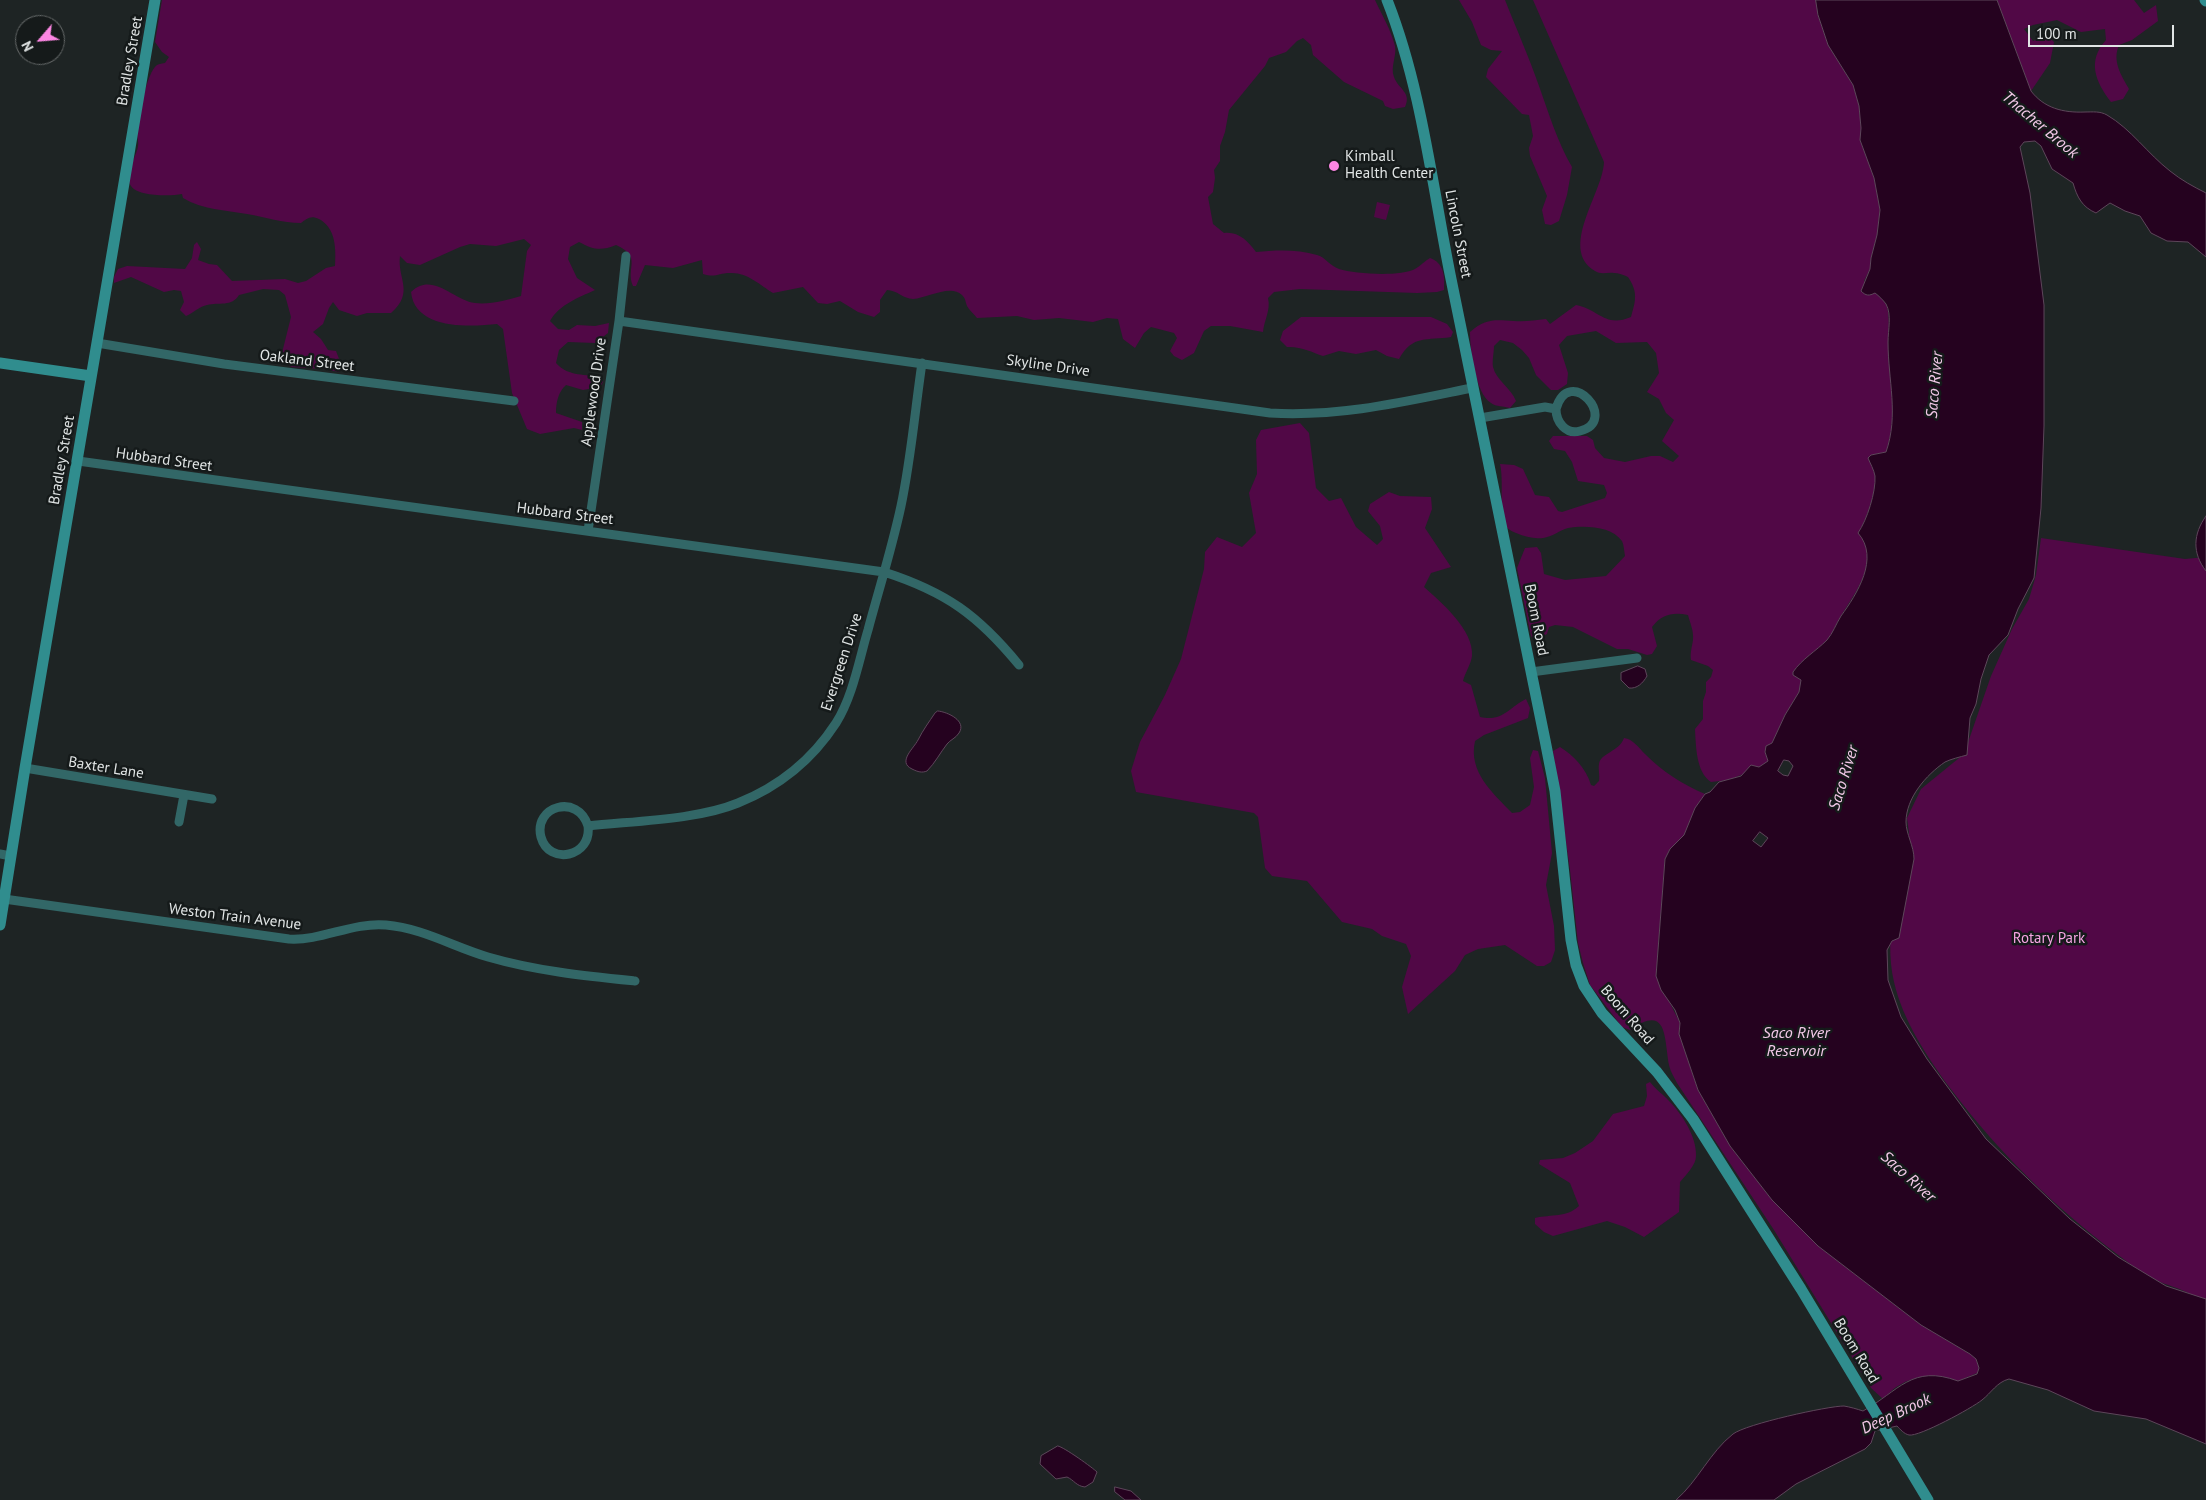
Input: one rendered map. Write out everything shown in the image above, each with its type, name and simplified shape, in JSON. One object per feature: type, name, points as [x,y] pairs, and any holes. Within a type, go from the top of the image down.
[{"type":"street","name":"Bradley Street","points":[[0,925],[4,899],[6,855],[25,768],[156,0]]},
{"type":"street","name":"Lincoln Street","points":[[1388,0],[1415,94],[1472,388]]},
{"type":"street","name":"Applewood Drive","points":[[588,531],[619,321],[626,256]]},
{"type":"street","name":"Skyline Drive","points":[[619,321],[1270,413],[1301,415],[1367,409],[1472,388]]},
{"type":"street","name":"Oakland Street","points":[[97,343],[224,364],[514,401]]},
{"type":"street","points":[[0,363],[91,376]]},
{"type":"street","name":"Evergreen Drive","points":[[588,826],[693,814],[723,808],[757,794],[797,769],[818,747],[837,721],[852,684],[901,505],[922,363]]},
{"type":"street","name":"Boom Road","points":[[1472,388],[1480,418],[1555,791],[1571,940],[1576,965],[1584,986],[1596,1006],[1668,1085],[1693,1119],[1801,1289],[1928,1500]]},
{"type":"street","points":[[1579,392],[1590,399],[1595,412],[1591,424],[1586,429],[1573,431],[1562,426],[1556,415],[1556,409],[1558,403],[1566,394],[1579,392]]},
{"type":"street","points":[[1480,418],[1536,408],[1556,409]]},
{"type":"street","name":"Hubbard Street","points":[[78,461],[884,572],[928,588],[947,598],[984,626],[1019,665]]},
{"type":"street","points":[[1532,672],[1637,658]]},
{"type":"street","name":"Baxter Lane","points":[[25,768],[212,799]]},
{"type":"street","points":[[179,822],[184,794]]},
{"type":"street","points":[[558,807],[570,807],[577,810],[583,815],[588,826],[588,834],[584,845],[571,854],[552,851],[546,846],[541,835],[543,819],[548,813],[558,807]]},
{"type":"street","name":"Weston Train Avenue","points":[[4,899],[289,939],[313,938],[360,925],[388,925],[420,932],[486,957],[521,966],[574,975],[635,981]]},
{"type":"green space","points":[[162,0],[1375,0],[1389,28],[1395,46],[1393,73],[1396,81],[1406,94],[1407,102],[1405,107],[1393,109],[1385,106],[1383,101],[1344,82],[1313,55],[1311,45],[1303,38],[1286,52],[1269,58],[1265,66],[1229,110],[1220,146],[1220,161],[1214,170],[1213,192],[1208,197],[1213,224],[1224,233],[1238,235],[1250,244],[1256,252],[1286,250],[1310,253],[1320,256],[1339,269],[1356,272],[1389,274],[1408,272],[1430,258],[1438,263],[1443,271],[1444,290],[1417,293],[1300,289],[1274,292],[1268,298],[1269,307],[1263,332],[1230,326],[1211,326],[1204,331],[1194,353],[1182,360],[1174,356],[1170,351],[1177,338],[1174,333],[1151,327],[1144,333],[1135,348],[1123,339],[1118,319],[1107,318],[1093,322],[1059,318],[1034,320],[1017,316],[977,318],[968,308],[962,295],[951,291],[913,299],[887,290],[880,300],[880,312],[874,317],[858,312],[840,301],[827,304],[818,303],[803,287],[773,293],[753,280],[736,273],[711,276],[703,274],[702,260],[673,268],[645,265],[636,286],[633,286],[631,280],[631,258],[624,249],[616,245],[598,249],[579,242],[570,247],[568,259],[577,278],[595,290],[564,306],[550,321],[558,329],[569,330],[577,325],[595,326],[609,323],[608,333],[595,343],[568,342],[559,350],[556,363],[570,372],[598,376],[603,382],[600,387],[583,390],[566,385],[559,394],[556,413],[582,422],[582,430],[574,428],[540,434],[527,429],[512,393],[503,329],[497,324],[473,326],[433,320],[422,313],[415,304],[411,292],[419,286],[435,285],[475,303],[498,302],[521,296],[527,251],[531,245],[524,239],[496,246],[470,244],[420,265],[407,263],[400,256],[404,292],[398,305],[391,313],[367,313],[357,316],[339,310],[333,302],[323,324],[313,332],[321,339],[328,350],[336,351],[341,364],[339,372],[292,367],[285,363],[282,353],[291,317],[285,295],[279,290],[263,289],[239,295],[229,303],[204,306],[186,316],[180,310],[184,302],[181,291],[164,292],[131,277],[114,283],[114,277],[118,269],[127,266],[185,269],[192,258],[194,245],[197,242],[201,249],[198,260],[217,265],[232,281],[285,279],[298,283],[306,281],[326,268],[335,266],[335,246],[332,233],[325,223],[314,217],[301,223],[281,221],[198,205],[183,198],[182,194],[147,194],[135,190],[131,186],[129,171],[138,146],[137,128],[146,86],[153,69],[157,65],[165,63],[169,57],[162,52],[155,42]]},
{"type":"green space","points":[[1459,0],[1505,0],[1558,137],[1572,167],[1567,195],[1559,221],[1551,225],[1545,224],[1542,210],[1547,196],[1530,156],[1529,148],[1533,136],[1529,115],[1522,114],[1486,77],[1488,69],[1502,51],[1491,50],[1481,45],[1472,22]]},
{"type":"green space","points":[[1533,0],[1816,0],[1818,15],[1828,45],[1853,85],[1859,106],[1860,140],[1874,178],[1880,210],[1870,269],[1864,281],[1880,296],[1887,307],[1893,399],[1892,426],[1886,452],[1871,455],[1875,475],[1873,496],[1859,533],[1865,543],[1868,554],[1867,565],[1858,588],[1831,635],[1824,644],[1804,660],[1793,675],[1801,679],[1799,692],[1785,715],[1772,743],[1765,752],[1768,761],[1764,765],[1729,780],[1711,782],[1702,772],[1698,759],[1695,729],[1703,719],[1706,682],[1711,677],[1713,670],[1708,666],[1691,660],[1693,637],[1688,615],[1668,615],[1660,619],[1652,627],[1657,646],[1652,654],[1647,655],[1628,649],[1617,649],[1573,627],[1555,625],[1549,627],[1547,634],[1535,640],[1531,636],[1517,568],[1525,548],[1537,547],[1541,553],[1544,574],[1565,580],[1606,576],[1625,556],[1624,546],[1622,541],[1612,532],[1597,528],[1568,528],[1550,536],[1539,538],[1511,531],[1505,525],[1503,518],[1500,464],[1514,465],[1523,469],[1535,495],[1549,497],[1558,511],[1562,512],[1605,498],[1607,493],[1604,485],[1578,481],[1572,462],[1565,451],[1554,449],[1549,441],[1553,436],[1587,436],[1593,440],[1595,448],[1604,458],[1625,462],[1651,456],[1660,456],[1673,462],[1679,456],[1662,441],[1674,420],[1666,413],[1659,399],[1647,392],[1659,373],[1656,353],[1647,342],[1616,343],[1596,331],[1567,336],[1559,345],[1568,373],[1567,384],[1558,390],[1551,390],[1536,375],[1529,358],[1522,350],[1513,343],[1500,340],[1494,346],[1493,367],[1497,376],[1516,401],[1510,408],[1493,404],[1486,398],[1477,381],[1472,359],[1470,332],[1481,324],[1496,320],[1522,321],[1546,319],[1550,324],[1576,305],[1608,319],[1622,320],[1631,317],[1635,301],[1635,292],[1628,277],[1617,273],[1597,272],[1585,261],[1581,249],[1581,235],[1602,175],[1604,162]]},
{"type":"green space","points":[[1997,0],[2134,0],[2144,13],[2156,5],[2158,21],[2132,40],[2119,45],[2116,57],[2117,62],[2120,73],[2129,89],[2123,99],[2111,102],[2097,79],[2095,71],[2097,56],[2106,40],[2105,29],[2081,32],[2057,20],[2024,29],[2033,41],[2046,35],[2054,42],[2050,63],[2031,91]]},
{"type":"green space","points":[[1377,202],[1390,205],[1386,220],[1374,217]]},
{"type":"green space","points":[[1301,317],[1431,317],[1447,324],[1453,332],[1451,337],[1415,342],[1404,351],[1399,359],[1387,356],[1376,350],[1356,354],[1339,351],[1323,356],[1301,348],[1287,347],[1280,340],[1283,331]]},
{"type":"green space","points":[[1300,423],[1309,433],[1316,488],[1329,501],[1341,498],[1356,527],[1377,545],[1383,539],[1380,526],[1368,511],[1370,504],[1389,492],[1400,496],[1431,497],[1432,509],[1425,528],[1451,567],[1431,573],[1424,587],[1455,617],[1468,636],[1472,656],[1463,681],[1471,685],[1480,717],[1494,718],[1500,716],[1526,699],[1530,708],[1528,718],[1484,735],[1475,741],[1475,763],[1490,790],[1512,813],[1520,812],[1530,805],[1534,787],[1530,758],[1533,750],[1538,751],[1545,778],[1552,853],[1546,885],[1554,926],[1555,950],[1551,962],[1544,966],[1537,966],[1505,945],[1478,949],[1465,955],[1455,971],[1408,1014],[1402,987],[1411,956],[1406,944],[1382,936],[1372,929],[1342,922],[1307,881],[1272,876],[1265,868],[1258,817],[1254,813],[1136,792],[1131,771],[1140,742],[1165,695],[1181,659],[1204,569],[1205,552],[1217,537],[1242,547],[1256,533],[1249,493],[1257,474],[1256,440],[1261,430]]},
{"type":"green space","name":"Rotary Park","points":[[2041,538],[2185,559],[2206,557],[2206,1305],[2187,1292],[2148,1276],[2116,1253],[2064,1211],[2015,1164],[1971,1114],[1933,1064],[1903,1011],[1894,982],[1890,945],[1891,926],[1909,833],[1907,818],[1921,789],[1964,754],[1991,676],[2012,629],[2029,599],[2036,575]]},
{"type":"green space","points":[[1624,738],[1633,742],[1673,777],[1705,794],[1695,809],[1684,835],[1670,849],[1665,859],[1656,976],[1680,1023],[1679,1034],[1698,1090],[1730,1146],[1772,1200],[1818,1246],[1921,1325],[1976,1359],[1979,1368],[1977,1373],[1958,1381],[1935,1376],[1912,1379],[1896,1387],[1883,1399],[1871,1388],[1774,1230],[1677,1083],[1671,1072],[1662,1027],[1658,1022],[1651,1020],[1630,1030],[1622,1027],[1590,985],[1578,943],[1553,751],[1560,747],[1570,754],[1583,768],[1591,785],[1594,786],[1599,781],[1600,760],[1622,743]]},
{"type":"green space","points":[[1650,1082],[1679,1112],[1688,1126],[1696,1149],[1696,1159],[1680,1182],[1679,1212],[1644,1237],[1625,1227],[1607,1221],[1553,1236],[1544,1232],[1535,1224],[1535,1218],[1564,1214],[1579,1206],[1570,1183],[1539,1164],[1540,1160],[1563,1158],[1575,1153],[1593,1141],[1613,1114],[1644,1106],[1647,1096],[1646,1084]]},
{"type":"water","name":"Saco River Reservoir","points":[[1816,0],[1997,0],[2031,91],[2036,97],[2048,105],[2062,110],[2096,112],[2107,115],[2132,134],[2170,171],[2206,193],[2206,257],[2188,242],[2167,241],[2151,233],[2140,216],[2110,203],[2096,213],[2091,211],[2081,201],[2073,183],[2052,169],[2041,146],[2035,141],[2024,142],[2020,147],[2030,193],[2044,305],[2044,426],[2041,508],[2034,578],[2018,609],[2008,635],[1989,655],[1981,679],[1976,704],[1970,718],[1967,755],[1947,761],[1938,767],[1924,780],[1909,804],[1906,827],[1914,859],[1899,938],[1892,941],[1887,950],[1888,980],[1901,1017],[1927,1059],[1986,1139],[2070,1219],[2118,1257],[2166,1286],[2206,1299],[2206,1444],[2146,1419],[2094,1411],[2048,1390],[2009,1379],[1998,1385],[1976,1404],[1946,1421],[1923,1431],[1909,1435],[1897,1426],[1875,1431],[1871,1443],[1865,1449],[1796,1484],[1774,1500],[1676,1500],[1691,1484],[1717,1449],[1733,1434],[1741,1430],[1787,1416],[1835,1407],[1844,1406],[1863,1411],[1897,1388],[1917,1378],[1929,1376],[1958,1381],[1977,1374],[1979,1368],[1976,1359],[1970,1354],[1921,1325],[1818,1246],[1772,1200],[1730,1146],[1698,1090],[1679,1034],[1680,1023],[1675,1010],[1661,990],[1656,976],[1665,859],[1670,849],[1684,835],[1695,808],[1705,794],[1710,792],[1719,782],[1741,776],[1751,765],[1759,767],[1768,761],[1765,752],[1766,746],[1772,743],[1785,715],[1799,692],[1801,680],[1793,675],[1793,672],[1829,637],[1864,576],[1867,553],[1858,533],[1865,521],[1875,483],[1875,476],[1868,458],[1871,455],[1886,452],[1890,438],[1892,397],[1888,356],[1889,313],[1886,304],[1875,293],[1868,295],[1861,291],[1870,269],[1880,210],[1874,178],[1860,140],[1859,106],[1853,85],[1828,45],[1818,15]],"holes":[[[1784,760],[1789,761],[1793,766],[1788,776],[1778,771]],[[1760,832],[1768,838],[1761,847],[1753,841]]]},
{"type":"water","points":[[2206,516],[2206,571],[2198,557],[2196,544],[2199,530]]},
{"type":"water","points":[[1638,666],[1645,669],[1647,676],[1640,685],[1635,688],[1629,688],[1621,680],[1621,673]]},
{"type":"water","points":[[938,711],[947,713],[959,721],[961,729],[927,771],[916,771],[908,766],[906,759],[926,726]]},
{"type":"water","points":[[1058,1446],[1097,1472],[1093,1482],[1085,1487],[1067,1477],[1056,1479],[1040,1464],[1041,1456]]},
{"type":"water","points":[[1115,1487],[1131,1491],[1141,1500],[1125,1500],[1115,1492]]},
{"type":"place","name":"Kimball Health Center","points":[[1334,166]]},
{"type":"water label","name":"Thacher Brook","points":[[2040,125]]},
{"type":"water label","name":"Saco River","points":[[1935,385]]},
{"type":"water label","name":"Saco River","points":[[1844,778]]},
{"type":"water label","name":"Saco River","points":[[1908,1177]]},
{"type":"water label","name":"Deep Brook","points":[[1896,1414]]}]
